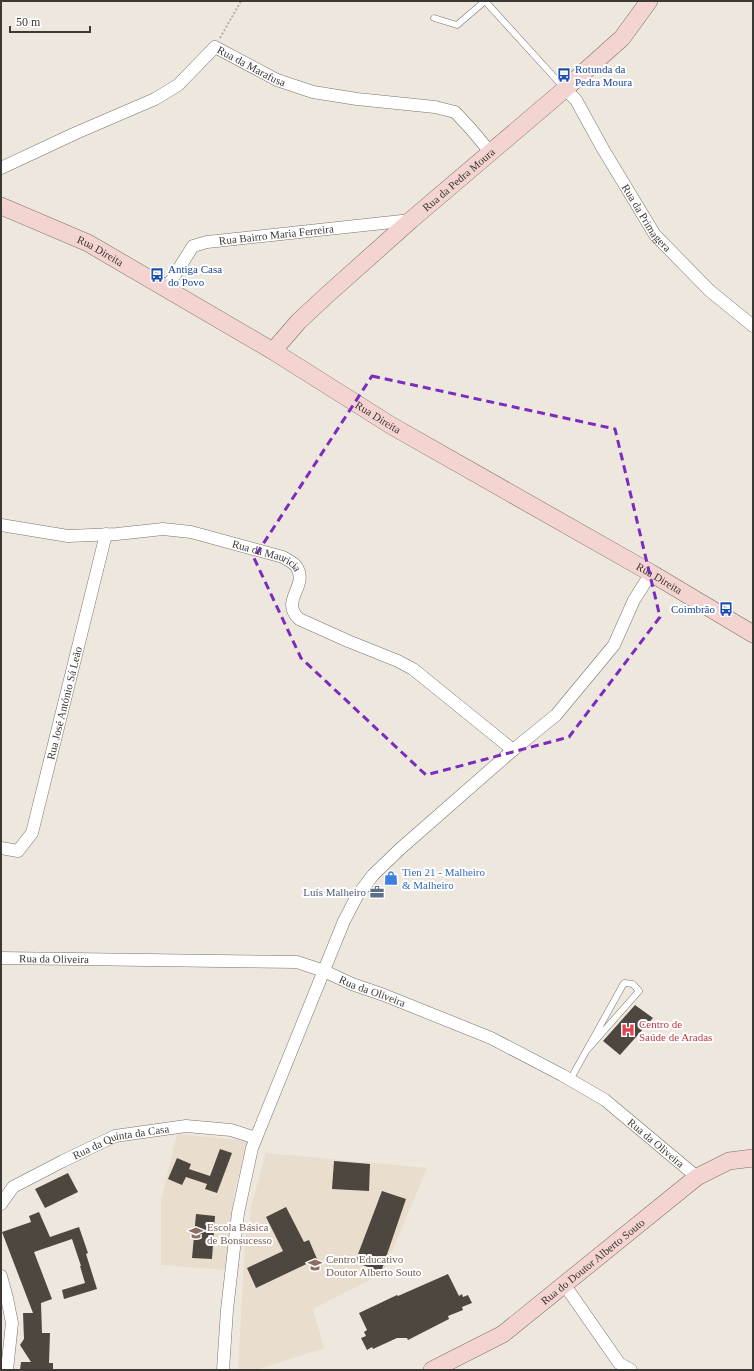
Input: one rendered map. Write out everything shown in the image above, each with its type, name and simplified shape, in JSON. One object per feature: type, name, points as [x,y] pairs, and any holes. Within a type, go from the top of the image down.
[{"type":"main road","name":"Rua da Pedra Moura","points":[[273,351],[299,321],[411,220],[491,153],[622,38],[646,4]]},
{"type":"main road","name":"Rua Direita","points":[[1,206],[88,243],[166,290],[273,351],[392,426],[651,573],[753,634]]},
{"type":"main road","name":"Rua do Doutor Alberto Souto","points":[[432,1370],[503,1334],[698,1177],[729,1161],[753,1158]]},
{"type":"street","name":"Rua da Marafusa","points":[[1,168],[76,133],[155,99],[178,84],[214,47],[277,80],[313,92],[357,99],[435,107],[455,112],[491,153]]},
{"type":"street","name":"Rua da Primagera","points":[[565,89],[576,100],[603,149],[655,235],[710,291],[753,326]]},
{"type":"street","name":"Rua Bairro Maria Ferreira","points":[[166,290],[193,246],[208,242],[411,220]]},
{"type":"street","name":"Rua da Mauricia","points":[[1,524],[46,534],[68,536],[163,529],[184,532],[283,557],[295,565],[299,573],[299,584],[293,598],[292,607],[293,613],[299,619],[398,661],[412,669],[513,750]]},
{"type":"street","name":"Rua José António Sá Leão","points":[[1,848],[18,851],[32,833],[106,534]]},
{"type":"street","points":[[223,1370],[227,1310],[238,1212],[252,1148],[344,920],[357,896],[373,875],[400,849],[513,750],[556,715],[614,645],[634,600],[651,573]]},
{"type":"street","name":"Rua da Oliveira","points":[[1,958],[297,962],[324,971],[352,984],[384,994],[491,1038],[570,1080],[605,1100],[698,1177]]},
{"type":"street","name":"Rua da Quinta da Casa","points":[[1,1204],[14,1187],[62,1161],[115,1136],[186,1126],[231,1130],[256,1138]]},
{"type":"street","points":[[1,1276],[12,1323],[7,1370]]},
{"type":"street","points":[[564,1284],[619,1363],[631,1370]]},
{"type":"lane","points":[[434,18],[457,25],[485,1],[565,89]]},
{"type":"lane","points":[[570,1080],[586,1050],[624,982],[633,984],[639,991],[629,1004],[586,1050]]},
{"type":"path","points":[[214,47],[241,1]]},
{"type":"highlighted area","points":[[372,376],[615,429],[660,617],[569,737],[426,775],[301,658],[254,558]]},
{"type":"shaded area","name":"Escola Básica de Bonsucesso","points":[[177,1134],[248,1141],[234,1193],[227,1270],[161,1265],[161,1201]]},
{"type":"shaded area","name":"Centro Educativo Doutor Alberto Souto","points":[[266,1153],[427,1168],[383,1273],[313,1309],[324,1348],[256,1370],[238,1370],[246,1224],[250,1222],[251,1206]]},
{"type":"building","name":"Centro de Saúde de Aradas","points":[[635,1005],[653,1018],[620,1055],[603,1041]]},
{"type":"building","points":[[220,1149],[232,1153],[217,1193],[205,1189],[207,1184],[186,1177],[182,1185],[168,1179],[177,1158],[191,1164],[189,1169],[210,1176]]},
{"type":"building","points":[[334,1161],[370,1164],[369,1191],[332,1189]]},
{"type":"building","points":[[68,1173],[78,1192],[45,1208],[35,1189]]},
{"type":"building","points":[[382,1191],[406,1199],[381,1272],[355,1262]]},
{"type":"building","points":[[286,1207],[304,1242],[309,1240],[317,1259],[256,1288],[247,1268],[283,1251],[266,1217]]},
{"type":"building","points":[[39,1212],[50,1237],[79,1227],[88,1253],[86,1254],[97,1289],[64,1299],[62,1290],[85,1283],[72,1239],[34,1252],[52,1299],[41,1303],[42,1333],[50,1333],[49,1363],[53,1363],[53,1370],[20,1370],[21,1362],[31,1362],[20,1345],[24,1339],[23,1313],[33,1313],[2,1232],[31,1222],[29,1216]]},
{"type":"building","points":[[196,1214],[215,1216],[212,1259],[192,1258]]},
{"type":"building","points":[[448,1274],[459,1296],[462,1294],[463,1297],[468,1295],[472,1303],[462,1307],[463,1310],[448,1316],[449,1319],[408,1340],[407,1338],[397,1338],[373,1349],[372,1347],[367,1350],[361,1338],[366,1336],[364,1332],[367,1330],[359,1313],[397,1295],[398,1296]]},
{"type":"place","name":"Rotunda da Pedra Moura","points":[[564,75]]},
{"type":"place","name":"Antiga Casa do Povo","points":[[157,275]]},
{"type":"place","name":"Coimbrão","points":[[726,609]]},
{"type":"place","name":"Tien 21 - Malheiro & Malheiro","points":[[391,878]]},
{"type":"place","name":"Luís Malheiro","points":[[377,892]]},
{"type":"place","name":"Centro de Saúde de Aradas","points":[[628,1030]]},
{"type":"place","name":"Escola Básica de Bonsucesso","points":[[196,1233]]},
{"type":"place","name":"Centro Educativo Doutor Alberto Souto","points":[[315,1265]]}]
